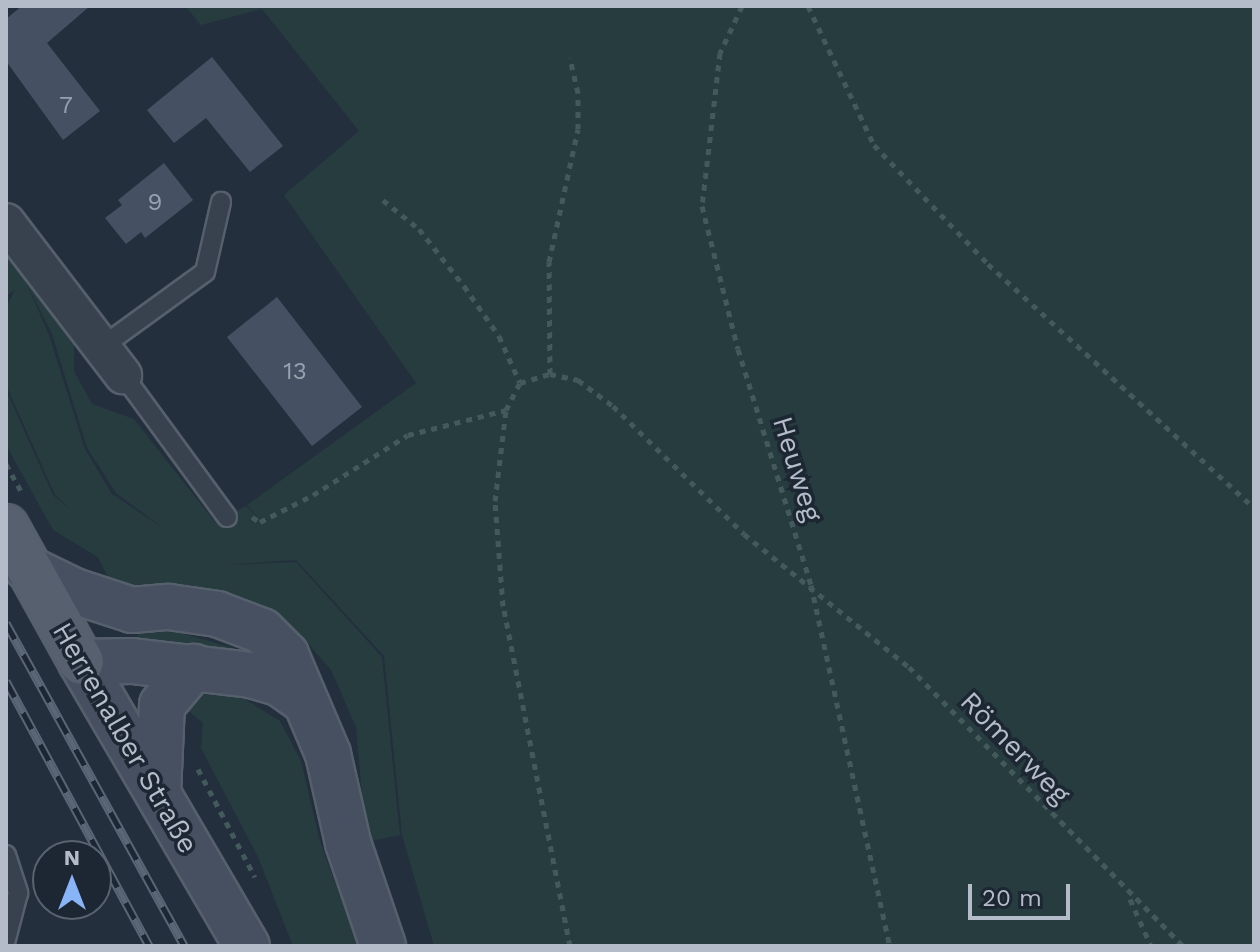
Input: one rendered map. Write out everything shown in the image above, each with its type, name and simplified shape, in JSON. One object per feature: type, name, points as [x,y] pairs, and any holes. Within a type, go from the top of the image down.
[{"type":"main road","name":"Herrenalber Straße","points":[[6,527],[157,796],[247,946]]},
{"type":"main road","points":[[27,568],[74,591],[132,610],[169,607],[217,614],[262,631],[286,655],[328,754],[348,843],[383,946]]},
{"type":"main road","points":[[81,662],[132,610]]},
{"type":"main road","points":[[81,662],[194,667],[251,675],[279,683],[305,701]]},
{"type":"main road","points":[[157,796],[162,705],[194,667]]},
{"type":"street","points":[[6,222],[123,375]]},
{"type":"lane","points":[[103,346],[205,272],[221,202]]},
{"type":"lane","points":[[123,375],[227,517]]},
{"type":"lane","points":[[6,855],[18,893],[6,939]]},
{"type":"path","name":"Heuweg","points":[[742,6],[720,53],[702,206],[738,349],[811,585],[890,946]]},
{"type":"path","points":[[808,6],[874,145],[988,264],[1254,508]]},
{"type":"path","points":[[570,58],[578,93],[578,129],[549,262],[550,374],[520,383],[506,410],[495,501],[503,606],[570,946]]},
{"type":"path","points":[[383,200],[419,229],[464,286],[499,336],[520,383]]},
{"type":"path","name":"Römerweg","points":[[550,374],[578,380],[613,406],[744,534],[909,667],[1128,894],[1183,946]]},
{"type":"path","points":[[227,517],[242,512],[260,522],[408,435],[506,410]]},
{"type":"path","points":[[1128,894],[1151,946]]},
{"type":"green space","points":[[185,6],[1254,6],[1254,946],[434,946],[402,835],[384,656],[296,560],[223,565],[296,562],[382,657],[400,835],[366,842],[356,727],[331,670],[298,632],[248,601],[190,585],[113,587],[98,557],[53,530],[6,445],[6,390],[53,495],[71,510],[55,495],[6,385],[6,307],[15,290],[6,295],[6,241],[74,326],[74,371],[92,404],[134,419],[215,522],[246,506],[258,518],[247,505],[416,383],[284,195],[359,131],[262,9],[201,25]],"holes":[[[26,282],[52,334],[87,448],[116,493],[166,530],[112,494],[85,449],[49,335]]]},
{"type":"green space","points":[[167,629],[237,649],[238,652],[141,647],[137,633]]},
{"type":"green space","points":[[201,689],[230,690],[280,721],[301,761],[320,841],[358,946],[293,946],[258,857],[201,748],[203,723],[181,705]]},
{"type":"building","points":[[22,6],[90,6],[47,43],[100,111],[63,140],[6,61],[6,19]]},
{"type":"building","points":[[212,57],[283,146],[250,172],[206,118],[174,143],[147,110]]},
{"type":"building","points":[[164,163],[193,200],[145,238],[141,232],[126,244],[105,218],[122,205],[118,200]]},
{"type":"building","points":[[277,297],[362,407],[312,446],[227,337]]},
{"type":"railway","points":[[6,623],[184,946]]},
{"type":"railway","points":[[6,681],[149,946]]}]
